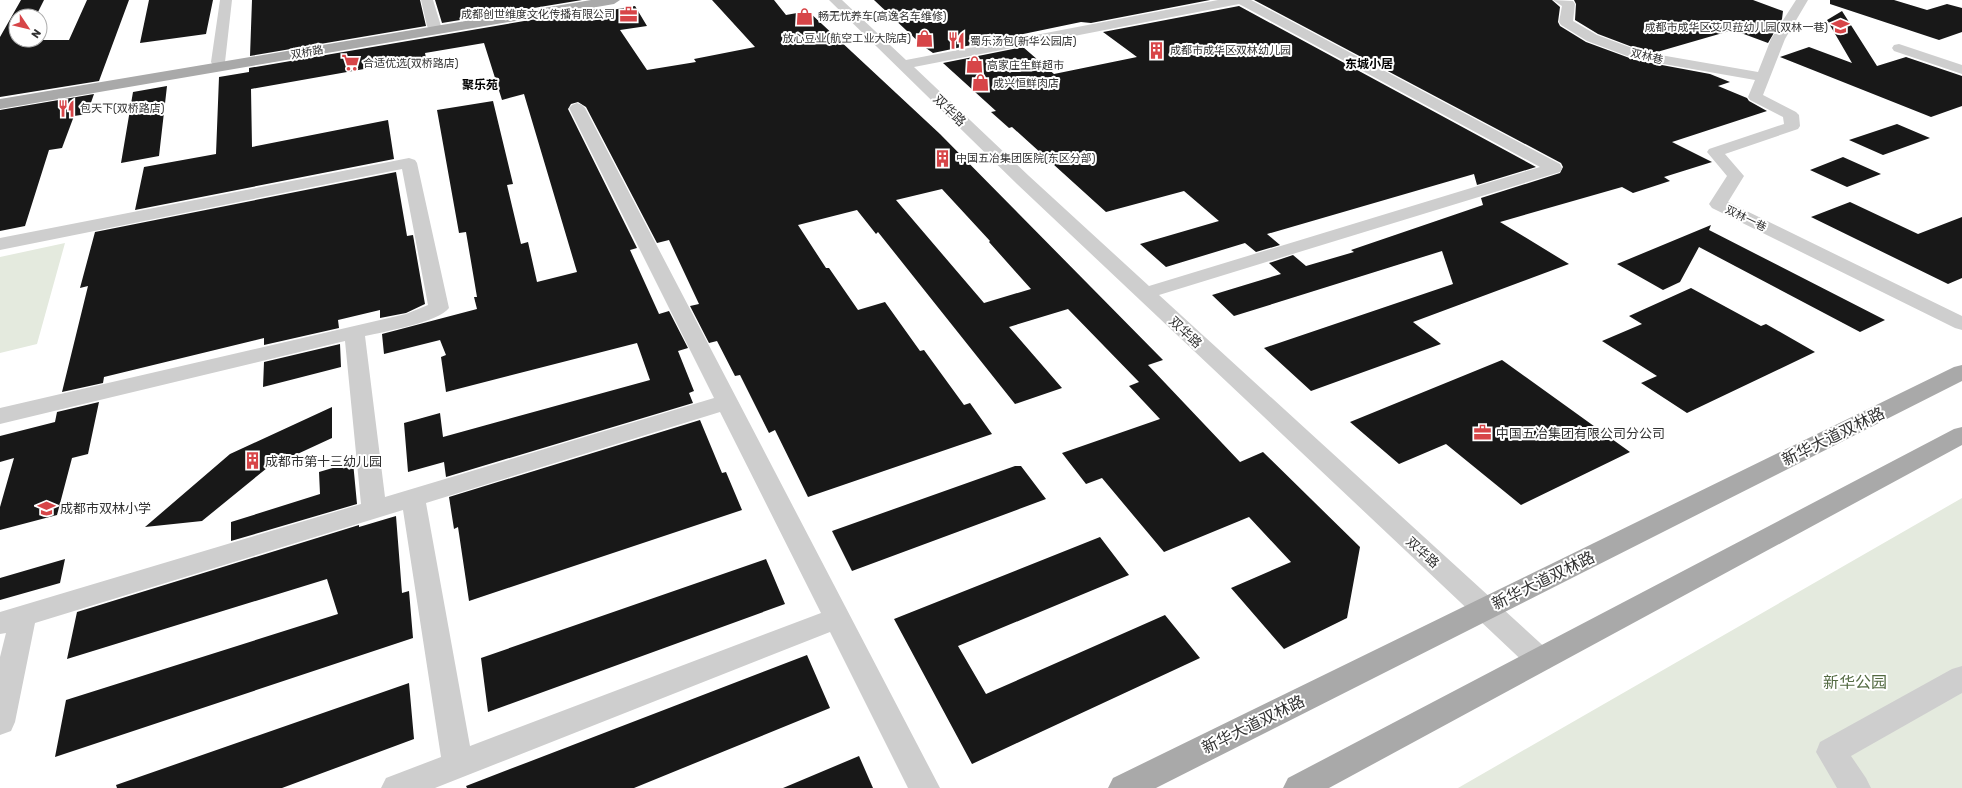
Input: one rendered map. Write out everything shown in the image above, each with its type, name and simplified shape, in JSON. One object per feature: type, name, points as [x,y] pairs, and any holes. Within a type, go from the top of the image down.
[{"type":"main road","name":"双桥路","points":[[0,98],[589,0]]},
{"type":"main road","name":"双桥路","points":[[0,104],[614,0]]},
{"type":"main road","name":"新华大道双林路","points":[[1124,788],[1962,372]]},
{"type":"main road","points":[[1299,788],[1962,436]]},
{"type":"street","points":[[218,62],[226,0]]},
{"type":"street","points":[[427,0],[434,26]]},
{"type":"street","name":"双华路","points":[[835,0],[1023,180],[1540,660]]},
{"type":"street","points":[[904,65],[1238,0]]},
{"type":"street","points":[[1144,293],[1554,168],[1242,0]]},
{"type":"street","name":"双林巷","points":[[1558,0],[1569,4],[1566,22],[1592,38],[1640,56],[1763,77]]},
{"type":"street","name":"双林一巷","points":[[1802,0],[1778,39],[1755,97],[1791,115],[1792,126],[1715,152],[1736,176],[1718,204],[1962,324]]},
{"type":"street","points":[[1899,48],[1962,70]]},
{"type":"street","points":[[577,108],[924,788]]},
{"type":"street","points":[[0,244],[409,163],[439,308],[412,319],[0,416]]},
{"type":"street","points":[[354,333],[374,510]]},
{"type":"street","points":[[0,722],[11,620],[727,402]]},
{"type":"street","points":[[413,498],[458,764]]},
{"type":"street","points":[[397,788],[837,618]]},
{"type":"street","points":[[1855,788],[1831,752],[1962,678]]},
{"type":"green space","points":[[65,243],[37,344],[0,353],[0,257]]},
{"type":"green space","name":"新华公园","points":[[1962,498],[1962,788],[1458,788]]},
{"type":"building","points":[[21,0],[44,0],[40,8],[16,8]]},
{"type":"building","points":[[87,0],[129,0],[99,81],[0,97],[0,37],[8,23],[8,48],[48,48],[48,40],[69,40]]},
{"type":"building","points":[[149,0],[213,0],[206,34],[140,43]]},
{"type":"building","points":[[252,0],[420,0],[426,26],[250,56]]},
{"type":"building","points":[[435,0],[582,0],[442,23]]},
{"type":"building","points":[[712,0],[774,0],[786,15],[808,11],[940,134],[1163,360],[1148,365],[1240,462],[1263,452],[1360,547],[1347,618],[1284,649],[1231,588],[1291,562],[1249,517],[1164,552],[1102,478],[1086,484],[1062,453],[1160,419],[1129,386],[1139,382],[1068,309],[1009,327],[1062,388],[1015,404],[878,232],[876,234],[857,210],[798,225],[826,268],[829,268],[858,310],[885,302],[920,351],[924,350],[964,405],[970,403],[992,434],[808,497],[775,430],[769,433],[740,375],[735,376],[717,341],[709,343],[690,306],[699,304],[669,240],[657,243],[586,107],[578,102],[571,104],[568,109],[637,248],[630,250],[659,314],[669,311],[688,348],[678,351],[694,391],[689,393],[693,403],[446,477],[444,462],[408,472],[404,423],[440,413],[443,437],[650,380],[637,343],[446,392],[441,357],[446,355],[440,340],[384,354],[382,334],[477,309],[474,297],[477,297],[466,232],[459,233],[437,110],[493,101],[513,184],[507,185],[521,244],[528,242],[537,282],[577,272],[524,94],[502,100],[484,43],[425,53],[426,58],[251,89],[252,147],[388,120],[394,159],[135,210],[144,167],[216,154],[219,77],[249,72],[249,68],[600,8],[600,12],[635,6],[647,26],[620,30],[647,70],[696,62],[694,59],[755,47]],"holes":[[[942,189],[990,241],[989,242],[1031,289],[984,303],[896,200]]]},
{"type":"building","points":[[874,0],[1210,0],[1091,23],[1081,22],[933,53],[923,46]]},
{"type":"building","points":[[1254,0],[1552,0],[1560,7],[1558,22],[1560,26],[1586,42],[1635,60],[1710,74],[1730,82],[1718,86],[1747,98],[1749,101],[1767,111],[1672,142],[1712,162],[1664,177],[1670,181],[1633,193],[1622,187],[1500,222],[1569,264],[1413,322],[1441,344],[1311,391],[1264,348],[1453,284],[1442,251],[1234,316],[1212,295],[1281,274],[1269,263],[1293,255],[1306,266],[1354,252],[1351,250],[1483,205],[1481,198],[1560,173],[1563,167],[1561,163]]},
{"type":"building","points":[[1574,0],[1753,0],[1783,11],[1782,19],[1768,43],[1733,30],[1657,52],[1662,54],[1643,51],[1598,34],[1575,20],[1576,4]]},
{"type":"building","points":[[1830,0],[1894,0],[1927,10],[1947,4],[1962,8],[1962,32],[1939,40],[1830,4]]},
{"type":"building","points":[[1239,6],[1536,167],[1477,185],[1474,174],[1267,234],[1280,245],[1256,252],[1245,243],[1166,267],[1140,244],[1219,221],[1184,191],[1106,212],[1012,127],[1009,128],[991,112],[996,111],[943,63],[1023,47],[1054,74],[1137,57],[1103,32]]},
{"type":"building","points":[[1842,11],[1877,66],[1906,57],[1962,76],[1962,106],[1931,117],[1780,57],[1809,47],[1852,63],[1827,20]]},
{"type":"building","points":[[167,86],[159,156],[121,163],[133,92]]},
{"type":"building","points":[[94,94],[87,114],[74,116],[62,148],[49,150],[25,226],[0,231],[0,110]]},
{"type":"building","points":[[1897,124],[1930,138],[1883,155],[1849,140]]},
{"type":"building","points":[[1843,157],[1881,174],[1847,187],[1810,170]]},
{"type":"building","points":[[396,172],[407,236],[413,235],[425,304],[406,313],[380,318],[380,310],[338,320],[339,328],[264,345],[264,338],[104,377],[103,383],[62,392],[88,286],[80,288],[95,232]]},
{"type":"building","points":[[1850,202],[1918,234],[1962,217],[1962,278],[1948,284],[1811,217]]},
{"type":"building","points":[[1711,225],[1709,230],[1885,320],[1860,332],[1699,247],[1680,282],[1663,290],[1617,264]]},
{"type":"building","points":[[1691,288],[1761,326],[1766,324],[1815,352],[1687,413],[1641,383],[1657,376],[1602,341],[1642,324],[1629,316]]},
{"type":"building","points":[[340,344],[341,367],[263,387],[264,362]]},
{"type":"building","name":"中国五冶集团有限公司分公司","points":[[1502,360],[1630,452],[1521,505],[1446,444],[1399,464],[1350,422]]},
{"type":"building","points":[[99,402],[88,454],[72,458],[57,515],[0,530],[0,507],[14,458],[0,462],[0,436],[55,422],[57,412]]},
{"type":"building","name":"成都市第十三幼儿园","points":[[332,407],[332,438],[267,468],[202,521],[145,527],[230,454]]},
{"type":"building","points":[[700,420],[722,473],[726,472],[742,510],[469,601],[458,527],[454,529],[449,497]]},
{"type":"building","points":[[353,462],[357,504],[231,541],[231,522],[320,494],[319,472]]},
{"type":"building","points":[[1015,466],[1021,466],[1046,499],[852,571],[832,531]]},
{"type":"building","points":[[396,516],[402,593],[409,591],[413,638],[55,757],[66,700],[338,614],[327,579],[67,659],[77,612],[359,525],[359,527]]},
{"type":"building","points":[[1100,537],[1129,575],[958,646],[986,694],[1165,615],[1200,658],[972,764],[894,619]]},
{"type":"building","points":[[65,559],[60,583],[0,600],[0,578]]},
{"type":"building","points":[[766,559],[785,604],[488,712],[481,658]]},
{"type":"building","points":[[807,655],[830,708],[634,788],[467,788],[466,786]]},
{"type":"building","points":[[409,683],[414,739],[282,788],[117,788],[116,785]]},
{"type":"building","points":[[859,756],[873,788],[783,788]]},
{"type":"place","name":"成都创世维度文化传播有限公司","points":[[628,14]]},
{"type":"place","name":"畅无忧养车(高逸名车维修)","points":[[805,16]]},
{"type":"place","name":"成都市成华区艾贝菈幼儿园(双林一巷)","points":[[1841,27]]},
{"type":"place","name":"放心豆业(航空工业大院店)","points":[[924,38]]},
{"type":"place","name":"蜀乐汤包(新华公园店)","points":[[957,41]]},
{"type":"place","name":"成都市成华区双林幼儿园","points":[[1157,50]]},
{"type":"place","name":"合适优选(双桥路店)","points":[[350,63]]},
{"type":"place","name":"高家庄生鲜超市","points":[[974,65]]},
{"type":"place","name":"成兴恒鲜肉店","points":[[980,83]]},
{"type":"place","name":"包天下(双桥路店)","points":[[67,108]]},
{"type":"place","name":"中国五冶集团医院(东区分部)","points":[[943,158]]},
{"type":"place","name":"中国五冶集团有限公司分公司","points":[[1483,433]]},
{"type":"place","name":"成都市第十三幼儿园","points":[[252,461]]},
{"type":"place","name":"成都市双林小学","points":[[47,508]]},
{"type":"district","name":"东城小居","points":[[1369,64]]},
{"type":"district","name":"聚乐苑","points":[[480,85]]}]
